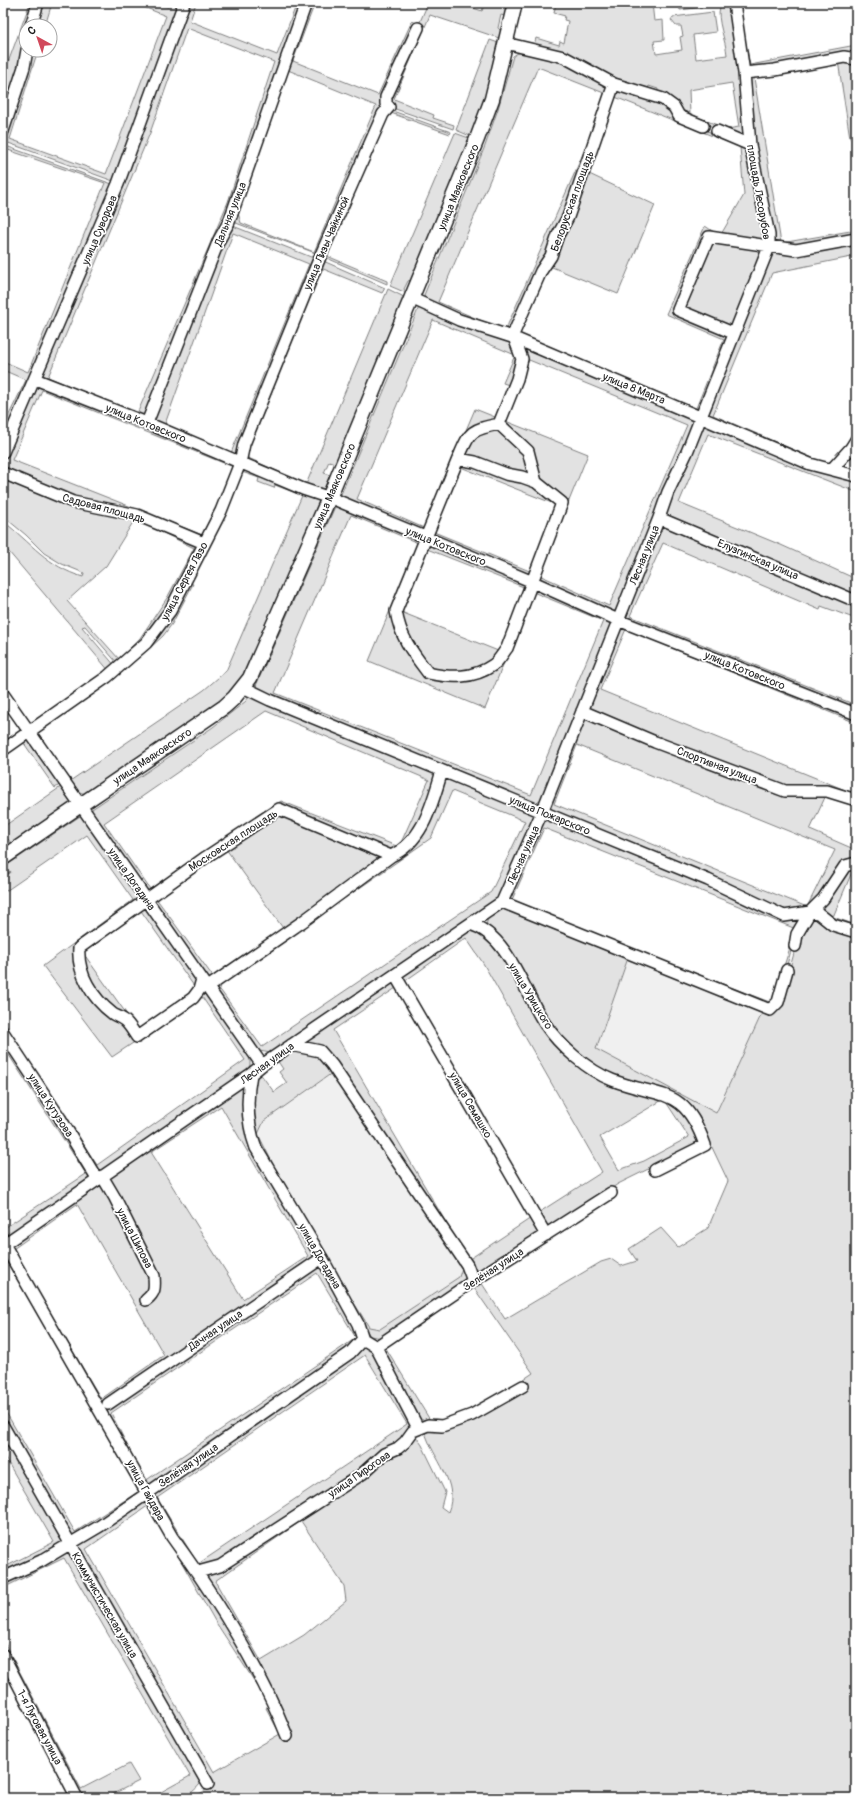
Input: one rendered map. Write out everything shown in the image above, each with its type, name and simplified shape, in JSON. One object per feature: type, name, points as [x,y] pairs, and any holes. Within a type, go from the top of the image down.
[{"type":"main road","name":"улица Маяковского","points":[[3,858],[224,707],[243,687],[255,667],[329,498],[413,299],[477,140],[492,99],[514,3]]},
{"type":"street","points":[[33,18],[38,3]]},
{"type":"street","name":"улица Суворова","points":[[3,452],[118,184],[184,3]]},
{"type":"street","name":"Дальняя улица","points":[[147,423],[219,240],[229,222],[306,3]]},
{"type":"street","name":"площадь Лесорубов","points":[[734,3],[744,73],[750,145],[769,235],[769,247],[796,250],[856,239]]},
{"type":"street","name":"улица Лизы Чайкиной","points":[[240,463],[244,444],[320,257],[383,114],[389,108],[386,104],[386,97],[418,28]]},
{"type":"street","points":[[505,43],[564,57],[614,84],[663,99],[674,107],[679,116],[703,126]]},
{"type":"street","points":[[744,73],[759,70],[775,70],[844,56],[856,59]]},
{"type":"street","points":[[3,131],[26,58]]},
{"type":"street","name":"Белорусская площадь","points":[[513,338],[540,271],[551,256],[558,235],[568,217],[614,84]]},
{"type":"street","points":[[717,131],[750,145]]},
{"type":"street","points":[[733,333],[678,310],[709,237],[769,247]]},
{"type":"street","name":"Лесная улица","points":[[4,1245],[291,1045],[502,902],[542,812],[668,492],[687,452],[700,415],[769,247]]},
{"type":"street","name":"улица 8 Марта","points":[[413,299],[460,320],[513,338],[700,415],[810,464],[856,476]]},
{"type":"street","points":[[499,424],[522,359],[513,338]]},
{"type":"street","name":"улица Котовского","points":[[35,379],[147,423],[240,463],[533,582],[618,620],[856,714]]},
{"type":"street","points":[[458,459],[475,462],[506,474],[522,477],[536,482],[562,503],[507,648],[494,664],[472,675],[450,677],[428,673],[410,650],[398,628],[396,610],[458,459],[469,436],[478,428],[499,424]]},
{"type":"street","points":[[499,424],[528,451],[536,482]]},
{"type":"street","points":[[832,469],[851,448],[856,440]]},
{"type":"street","name":"улица Сергея Лазо","points":[[3,750],[107,677],[146,643],[170,610],[221,511],[240,463]]},
{"type":"street","name":"Садовая площадь","points":[[3,473],[73,502],[137,515],[204,543]]},
{"type":"street","name":"Елузгинская улица","points":[[659,518],[856,601]]},
{"type":"street","name":"улица Пожарского","points":[[243,687],[270,700],[708,880],[784,916],[810,912]]},
{"type":"street","name":"улица Догадина","points":[[3,694],[28,732],[262,1065]]},
{"type":"street","name":"Спортивная улица","points":[[582,711],[655,742],[784,791],[827,791],[856,800]]},
{"type":"street","points":[[146,899],[79,948],[78,959],[81,972],[92,993],[113,1014],[123,1020],[137,1037],[192,998],[205,983],[302,922],[391,856],[400,852],[414,839],[430,808],[442,771]]},
{"type":"street","name":"Московская площадь","points":[[146,899],[279,809],[391,856]]},
{"type":"street","points":[[795,946],[797,934],[810,912],[823,898],[845,866],[856,863]]},
{"type":"street","points":[[502,902],[770,1010],[778,1002],[787,970]]},
{"type":"street","points":[[810,912],[818,913],[834,925],[856,932]]},
{"type":"street","points":[[470,924],[481,927],[484,915]]},
{"type":"street","name":"улица Урицкого","points":[[481,927],[505,953],[524,982],[545,1024],[573,1054],[590,1068],[610,1079],[664,1094],[674,1099],[684,1106],[696,1120],[705,1144],[655,1170]]},
{"type":"street","name":"улица Семашко","points":[[395,975],[546,1235]]},
{"type":"street","name":"улица Кутузова","points":[[3,1032],[100,1178]]},
{"type":"street","points":[[291,1045],[320,1051],[332,1064],[467,1265],[473,1282]]},
{"type":"street","name":"улица Догадина","points":[[251,1074],[248,1110],[251,1131],[256,1148],[322,1258],[358,1324],[363,1339]]},
{"type":"street","name":"улица Шипова","points":[[100,1178],[118,1204],[154,1276],[155,1287],[153,1294],[146,1300]]},
{"type":"street","name":"Зелёная улица","points":[[376,1347],[611,1193]]},
{"type":"street","name":"улица Гайдара","points":[[4,1245],[172,1537],[198,1572],[259,1672],[287,1736]]},
{"type":"street","name":"Дачная улица","points":[[108,1404],[322,1258]]},
{"type":"street","points":[[363,1339],[376,1347],[418,1428],[442,1426],[472,1415],[523,1386]]},
{"type":"street","name":"Зелёная улица","points":[[3,1578],[42,1561],[100,1526],[350,1353],[363,1339]]},
{"type":"street","name":"Коммунистическая улица","points":[[3,1426],[208,1784]]},
{"type":"street","name":"улица Пирогова","points":[[198,1572],[220,1566],[362,1474],[384,1454],[398,1448],[406,1442],[412,1432],[418,1428]]},
{"type":"street","name":"1-я Луговая улица","points":[[3,1655],[77,1798]]},
{"type":"shaded area","points":[[30,3],[36,3],[29,18],[24,18]]},
{"type":"shaded area","points":[[41,3],[52,3],[47,18],[35,18]]},
{"type":"shaded area","points":[[134,3],[158,3],[168,7],[170,3],[182,3],[116,182],[3,141],[28,58],[35,58],[10,139],[106,174],[166,16]]},
{"type":"shaded area","points":[[187,3],[196,3],[190,21],[277,55],[297,3],[303,3],[227,223],[145,420],[41,380],[40,374]],"holes":[[[187,28],[274,62],[228,202],[137,414],[48,377],[150,133]]]},
{"type":"shaded area","points":[[307,3],[315,3],[293,61],[378,95],[412,21],[419,24],[428,3],[459,3],[482,11],[485,3],[510,3],[508,13],[504,16],[501,15],[498,28],[503,33],[502,39],[430,15],[394,99],[434,115],[433,118],[454,125],[453,129],[384,105],[318,254],[236,223],[233,218]],"holes":[[[288,70],[376,106],[314,252],[241,223],[238,213]]]},
{"type":"shaded area","points":[[556,3],[652,3],[654,21],[663,20],[664,40],[654,41],[656,54],[682,50],[680,37],[683,36],[681,26],[676,26],[671,20],[673,17],[713,12],[716,32],[693,35],[696,59],[727,55],[720,24],[719,12],[720,7],[731,4],[740,74],[746,140],[681,114],[657,93],[658,89],[649,86],[647,91],[534,45],[536,38],[559,45],[560,41],[564,43],[568,21],[564,20],[565,16],[554,13]],"holes":[[[732,83],[739,127],[727,129],[690,114],[689,90]]]},
{"type":"shaded area","points":[[679,3],[715,3],[712,6],[680,10]]},
{"type":"shaded area","points":[[738,3],[750,65],[856,45],[856,56],[747,69]]},
{"type":"shaded area","points":[[18,35],[18,58],[23,58],[22,67],[3,124],[3,76]]},
{"type":"shaded area","points":[[490,40],[501,44],[475,135],[470,136],[456,130]]},
{"type":"shaded area","points":[[525,52],[559,61],[610,87],[607,94],[538,67],[438,302],[502,330],[462,317],[426,300],[424,295],[485,146],[498,109],[513,56],[518,53]]},
{"type":"shaded area","points":[[838,61],[856,63],[856,145],[850,138]]},
{"type":"shaded area","points":[[754,78],[781,243],[856,230],[856,236],[796,248],[773,242],[754,145],[747,79]]},
{"type":"shaded area","points":[[615,88],[663,102],[678,120],[747,146],[763,234],[761,249],[752,278],[698,410],[696,411],[516,333],[696,408],[724,339],[666,314],[705,226],[720,236],[744,195],[740,147],[615,97]]},
{"type":"shaded area","points":[[390,110],[451,132],[450,134],[388,112],[327,256],[387,281],[387,284],[322,256],[384,115]]},
{"type":"shaded area","points":[[600,114],[565,216],[555,234],[549,255],[538,269],[512,329],[506,331]]},
{"type":"shaded area","points":[[455,133],[469,138],[472,141],[411,280],[408,281],[404,289],[406,292],[404,292],[390,286]]},
{"type":"shaded area","points":[[3,145],[115,185],[3,446],[3,427],[26,380],[3,370],[3,361],[28,372],[105,183],[8,150],[3,165]]},
{"type":"shaded area","points":[[585,172],[655,205],[618,294],[547,265]]},
{"type":"shaded area","points":[[233,226],[316,259],[237,459],[150,422],[228,229]],"holes":[[[233,233],[309,264],[231,453],[165,424]]]},
{"type":"shaded area","points":[[856,242],[856,256],[772,273],[713,415],[829,465],[820,464],[708,416],[706,413],[773,250]]},
{"type":"shaded area","points":[[321,260],[385,288],[382,293],[321,268],[244,456],[303,483],[242,460]]},
{"type":"shaded area","points":[[388,289],[402,296],[407,302],[344,452],[335,463],[329,461],[324,473],[330,475],[323,491],[305,487]]},
{"type":"shaded area","points":[[419,307],[510,339],[520,358],[498,422],[477,427],[426,535],[339,499]],"holes":[[[433,320],[515,355],[503,383],[509,385],[495,417],[475,409],[424,528],[357,499]]]},
{"type":"shaded area","points":[[518,343],[693,416],[696,422],[617,616],[536,581],[564,502],[537,481],[530,451],[501,423],[518,380]],"holes":[[[529,360],[687,425],[609,606],[539,575],[588,454],[503,420]]]},
{"type":"shaded area","points":[[35,384],[238,465],[236,468],[42,390],[12,460],[205,536],[203,541],[74,501],[3,471],[3,456]]},
{"type":"shaded area","points":[[708,422],[856,479],[856,492],[708,434],[679,503],[781,545],[856,579],[856,598],[670,519],[665,511],[700,426]]},
{"type":"shaded area","points":[[498,426],[526,452],[534,479],[461,457],[471,437]]},
{"type":"shaded area","points":[[459,461],[521,478],[559,503],[532,579],[429,537]],"holes":[[[458,466],[557,505],[532,572],[434,532]]]},
{"type":"shaded area","points":[[240,466],[300,490],[298,494],[275,485],[274,488],[258,482],[259,478],[239,471],[189,583],[193,584],[172,624],[163,636],[151,647],[106,680],[148,645]]},
{"type":"shaded area","points":[[3,475],[73,504],[136,517],[201,544],[169,609],[145,642],[119,665],[85,626],[82,627],[116,667],[110,672],[3,545],[3,521],[49,560],[71,573],[83,577],[84,573],[62,564],[44,553],[26,535],[3,516]],"holes":[[[135,519],[194,548],[167,598],[140,638],[119,659],[67,601],[106,566]]]},
{"type":"shaded area","points":[[304,491],[323,502],[253,661],[232,694],[89,794],[74,790],[67,783],[204,690],[226,671]]},
{"type":"shaded area","points":[[337,502],[423,539],[394,610],[427,675],[450,679],[496,666],[534,584],[615,620],[540,808],[254,690]],"holes":[[[351,515],[418,543],[369,661],[485,709],[533,592],[603,621],[531,795],[275,693]]]},
{"type":"shaded area","points":[[668,525],[856,604],[856,619],[821,606],[820,610],[663,543],[630,616],[856,705],[856,711],[622,618],[659,526]]},
{"type":"shaded area","points":[[428,541],[531,583],[505,648],[492,663],[472,673],[429,672],[412,649],[398,611]],"holes":[[[427,549],[526,588],[505,644],[498,651],[401,612]]]},
{"type":"shaded area","points":[[620,622],[856,717],[856,723],[626,629],[600,690],[855,794],[856,793],[856,797],[784,788],[586,709]]},
{"type":"shaded area","points":[[252,693],[438,772],[428,808],[412,838],[391,853],[279,806],[147,895],[91,814],[92,809],[213,727],[246,701]],"holes":[[[266,711],[429,780],[399,847],[281,801],[150,889],[104,823]]]},
{"type":"shaded area","points":[[584,714],[786,793],[827,793],[810,830],[856,850],[856,862],[809,910],[784,914],[546,811]],"holes":[[[577,745],[835,850],[807,907],[554,804]]]},
{"type":"shaded area","points":[[27,735],[61,784],[55,788],[21,739]]},
{"type":"shaded area","points":[[443,774],[537,813],[497,899],[271,1053],[259,1051],[253,1045],[213,986],[416,840]],"holes":[[[452,791],[525,821],[491,892],[262,1047],[218,987],[431,838]]]},
{"type":"shaded area","points":[[62,786],[71,798],[72,806],[18,843],[11,843],[8,839],[3,842],[3,827]]},
{"type":"shaded area","points":[[279,811],[387,857],[302,921],[210,983],[150,899]],"holes":[[[226,849],[285,931],[214,978],[156,898]]]},
{"type":"shaded area","points":[[80,816],[86,818],[250,1057],[250,1065],[246,1073],[99,1173],[3,1026],[3,1021],[97,1165],[245,1060],[202,997],[112,1057],[43,966],[133,900],[87,835],[3,893],[3,868]],"holes":[[[139,908],[196,989],[138,1030],[81,950]]]},
{"type":"shaded area","points":[[543,816],[707,882],[783,918],[797,919],[806,916],[796,933],[777,1000],[770,1008],[511,904],[507,899]],"holes":[[[544,828],[796,929],[772,1003],[511,902]]]},
{"type":"shaded area","points":[[856,865],[856,874],[852,872],[833,917],[856,925],[856,930],[814,911],[847,868]]},
{"type":"shaded area","points":[[499,909],[518,911],[770,1013],[780,1004],[799,935],[811,914],[817,915],[832,927],[856,934],[856,1798],[193,1798],[212,1786],[209,1777],[74,1546],[100,1530],[142,1500],[147,1499],[170,1539],[196,1575],[257,1675],[263,1670],[204,1576],[222,1570],[357,1481],[363,1479],[382,1461],[406,1447],[415,1435],[422,1445],[445,1492],[441,1507],[448,1512],[451,1501],[451,1491],[444,1471],[425,1432],[431,1429],[442,1430],[473,1419],[528,1386],[524,1379],[533,1373],[474,1288],[481,1282],[505,1319],[601,1262],[611,1259],[621,1266],[637,1261],[629,1249],[661,1228],[678,1247],[708,1228],[728,1181],[699,1120],[686,1104],[675,1095],[615,1076],[596,1067],[562,1039],[549,1024],[528,982],[508,952],[486,926],[488,917]],"holes":[[[628,958],[762,1013],[716,1113],[596,1049]],[[149,1505],[215,1621],[270,1705],[266,1708],[280,1734],[214,1772],[86,1549]],[[301,1521],[344,1586],[346,1601],[304,1635],[261,1661],[215,1581]]]},
{"type":"shaded area","points":[[467,930],[479,931],[503,955],[532,1006],[589,1071],[663,1096],[690,1117],[699,1144],[618,1184],[547,1231],[401,980],[403,975]],"holes":[[[466,938],[483,963],[602,1172],[538,1213],[405,981]],[[664,1099],[689,1137],[644,1161],[619,1170],[600,1137]]]},
{"type":"shaded area","points":[[628,958],[762,1013],[715,1114],[596,1049]]},
{"type":"shaded area","points":[[388,984],[399,986],[541,1233],[475,1275],[334,1062],[302,1043]],"holes":[[[396,988],[531,1218],[468,1260],[333,1030]]]},
{"type":"shaded area","points":[[3,1038],[56,1116],[92,1179],[3,1240],[3,1229],[86,1174],[3,1046]]},
{"type":"shaded area","points":[[291,1050],[317,1054],[332,1073],[264,1121],[258,1134],[278,1174],[276,1176],[257,1139],[252,1102],[254,1080],[259,1072],[274,1092],[287,1083],[279,1072],[283,1069],[277,1060]]},
{"type":"shaded area","points":[[332,1073],[463,1265],[459,1277],[380,1329],[369,1327],[283,1182],[258,1134],[264,1121]]},
{"type":"shaded area","points":[[241,1086],[245,1088],[244,1119],[314,1253],[313,1258],[102,1404],[10,1247],[100,1182],[158,1287],[107,1178]],"holes":[[[221,1106],[308,1256],[243,1299],[151,1152]],[[77,1204],[164,1355],[101,1399],[13,1249]]]},
{"type":"shaded area","points":[[3,1252],[143,1491],[74,1537],[71,1537],[67,1533],[3,1420],[3,1407],[75,1532],[141,1490],[5,1259],[3,1260]]},
{"type":"shaded area","points":[[463,1265],[467,1275],[464,1281],[382,1338],[370,1336],[350,1302],[351,1298],[369,1327],[380,1329],[459,1277]]},
{"type":"shaded area","points":[[317,1266],[322,1269],[354,1325],[358,1339],[348,1351],[232,1432],[148,1485],[145,1484],[104,1411]],"holes":[[[317,1273],[356,1338],[145,1481],[111,1413]]]},
{"type":"shaded area","points":[[364,1345],[372,1352],[385,1371],[397,1393],[411,1425],[405,1437],[362,1470],[218,1563],[199,1570],[154,1499],[155,1491]],"holes":[[[365,1355],[407,1424],[198,1564],[157,1498]]]},
{"type":"shaded area","points":[[384,1345],[430,1420],[423,1423],[419,1419],[381,1348]]},
{"type":"shaded area","points":[[3,1431],[63,1541],[60,1546],[3,1575],[3,1568],[54,1542],[3,1454]]},
{"type":"shaded area","points":[[69,1549],[202,1781],[194,1790],[182,1797],[165,1798],[161,1792],[190,1776],[64,1558],[3,1588],[3,1581]]},
{"type":"shaded area","points":[[3,1640],[81,1789],[129,1764],[139,1781],[105,1798],[80,1798],[3,1650]]},
{"type":"waterway","points":[[3,877],[10,872]]}]
